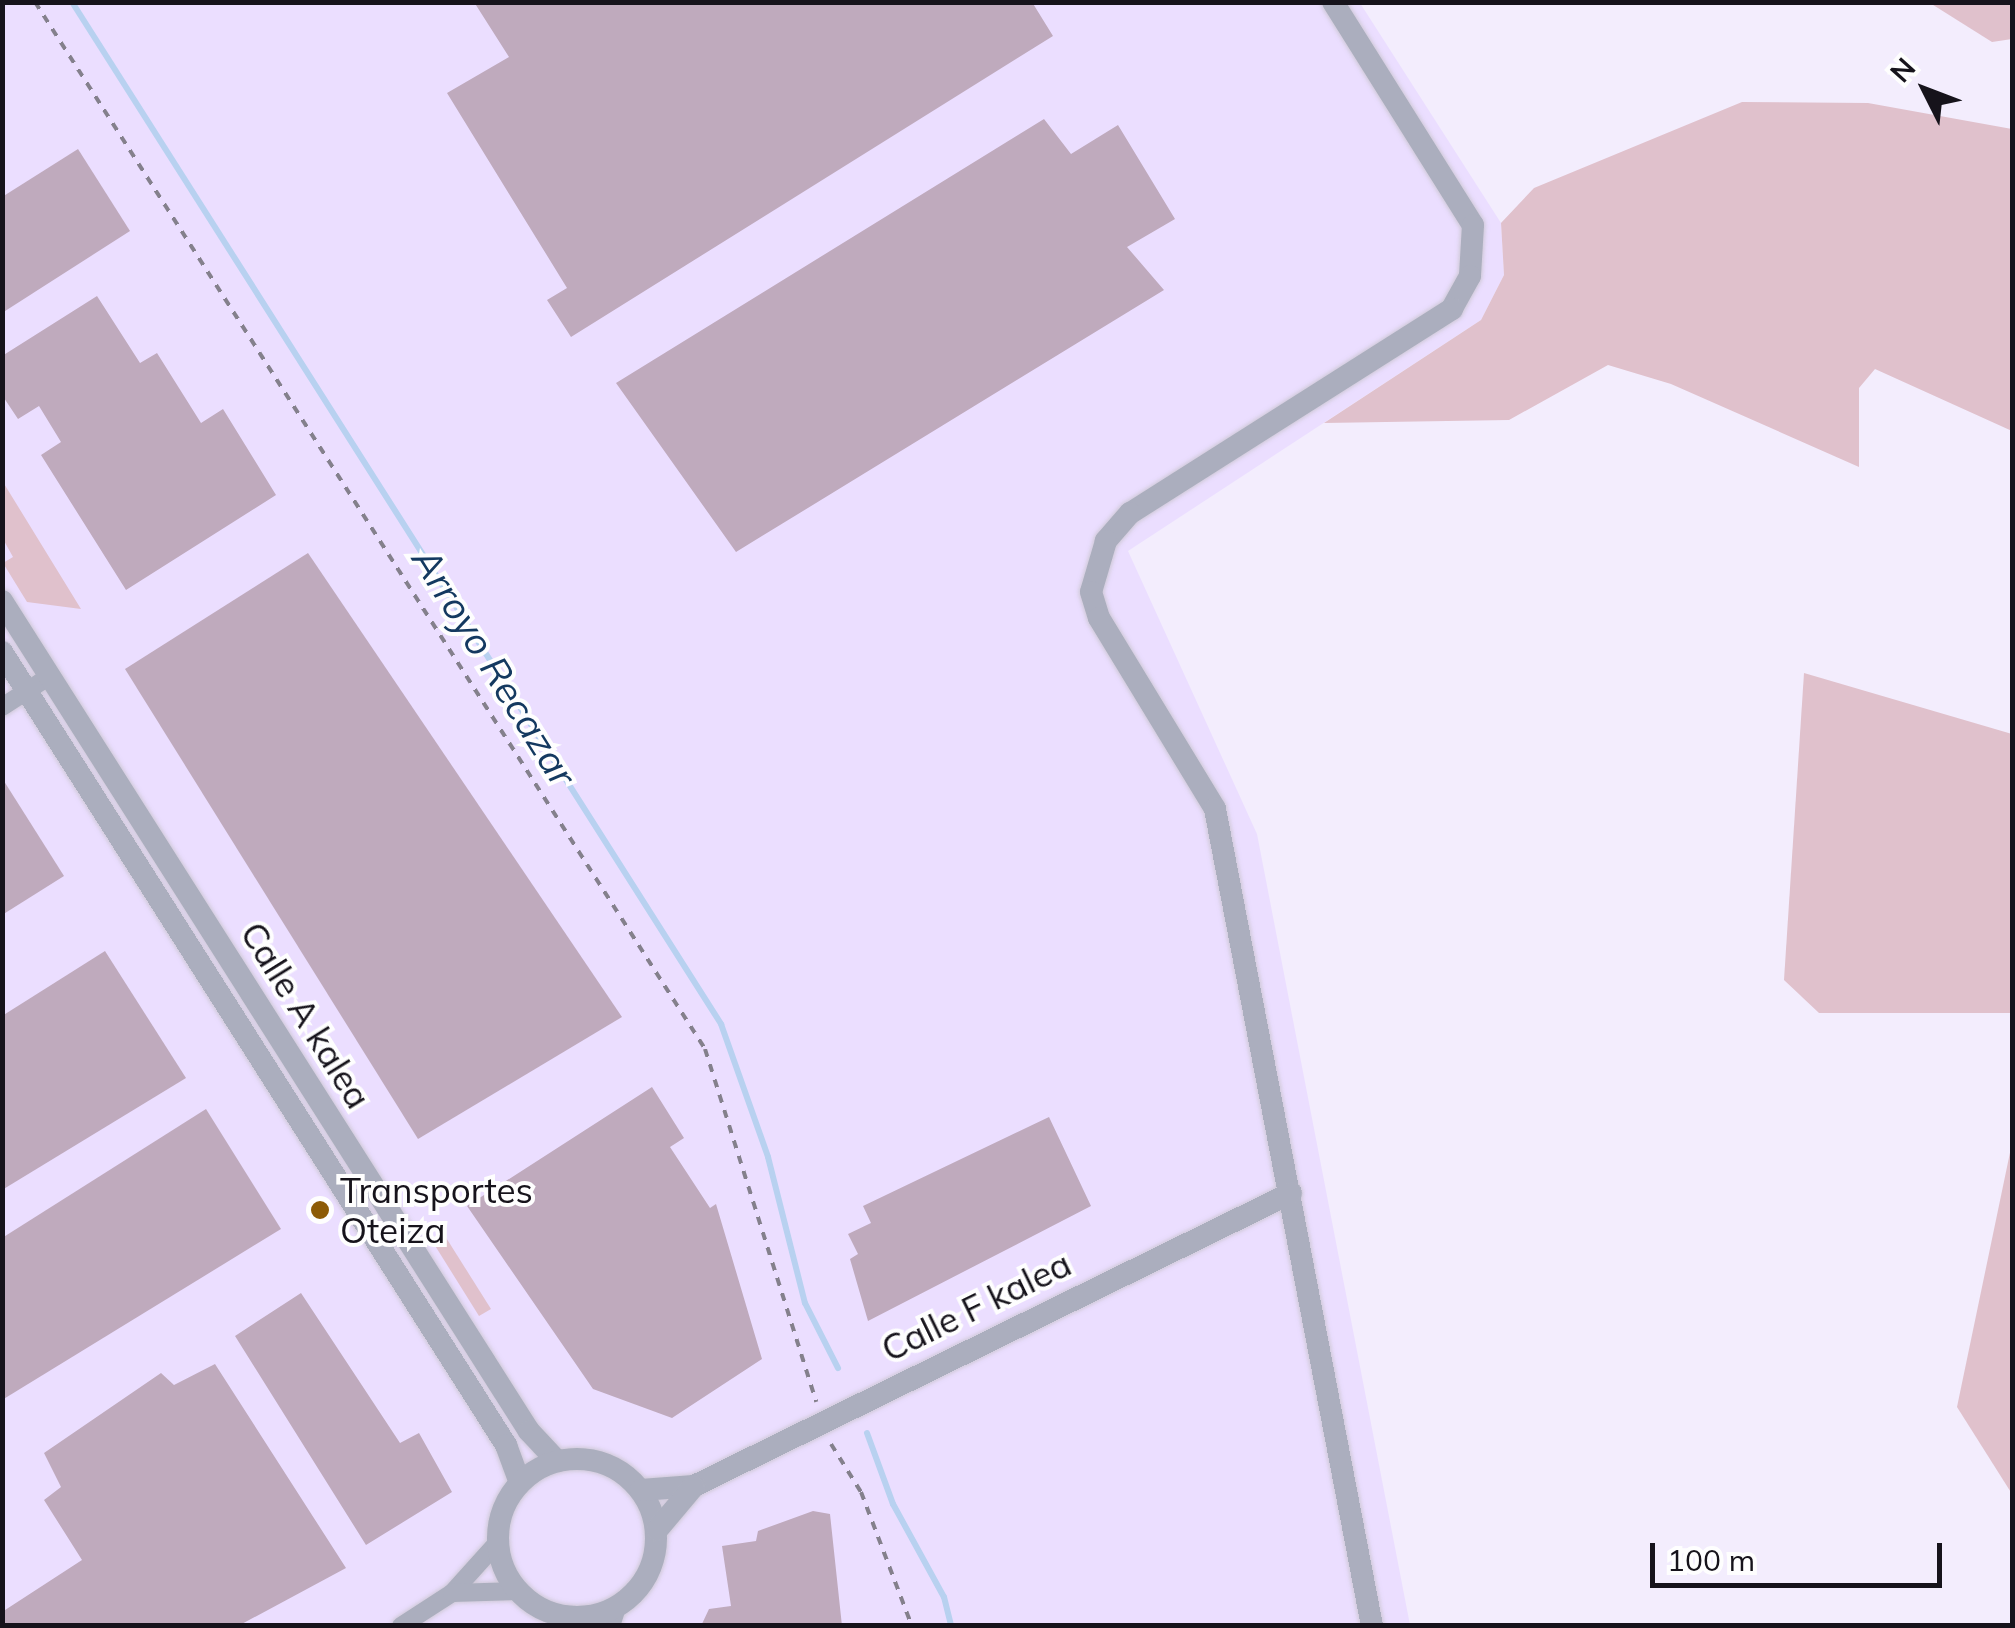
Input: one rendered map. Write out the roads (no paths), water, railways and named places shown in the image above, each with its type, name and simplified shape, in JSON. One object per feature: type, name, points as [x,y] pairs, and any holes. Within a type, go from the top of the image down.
[{"type":"street","points":[[1333,2],[1473,225],[1470,276],[1452,309],[1130,514],[1106,541],[1091,592],[1099,618],[1215,809],[1292,1193],[1372,1626]]},
{"type":"street","name":"Calle A kalea","points":[[2,602],[529,1431],[557,1461]]},
{"type":"street","name":"Calle A kalea","points":[[2,652],[506,1445],[520,1483]]},
{"type":"street","points":[[2,707],[50,676]]},
{"type":"street","name":"Calle F kalea","points":[[641,1490],[694,1486],[1292,1193]]},
{"type":"street","points":[[402,1626],[452,1593],[498,1542],[507,1500],[520,1483],[557,1461],[594,1460],[641,1490],[657,1530],[644,1582],[614,1616],[561,1620],[518,1592],[452,1593]]},
{"type":"street","name":"Calle F kalea","points":[[657,1530],[694,1486]]},
{"type":"street","points":[[498,1542],[518,1592]]},
{"type":"waterway","name":"Arroyo Recazar","points":[[72,2],[721,1024],[768,1157],[805,1303],[838,1368]]},
{"type":"waterway","name":"Arroyo Recazar","points":[[867,1433],[893,1504],[944,1597],[951,1626]]},
{"type":"place","name":"Transportes Oteiza","points":[[320,1210]]}]
